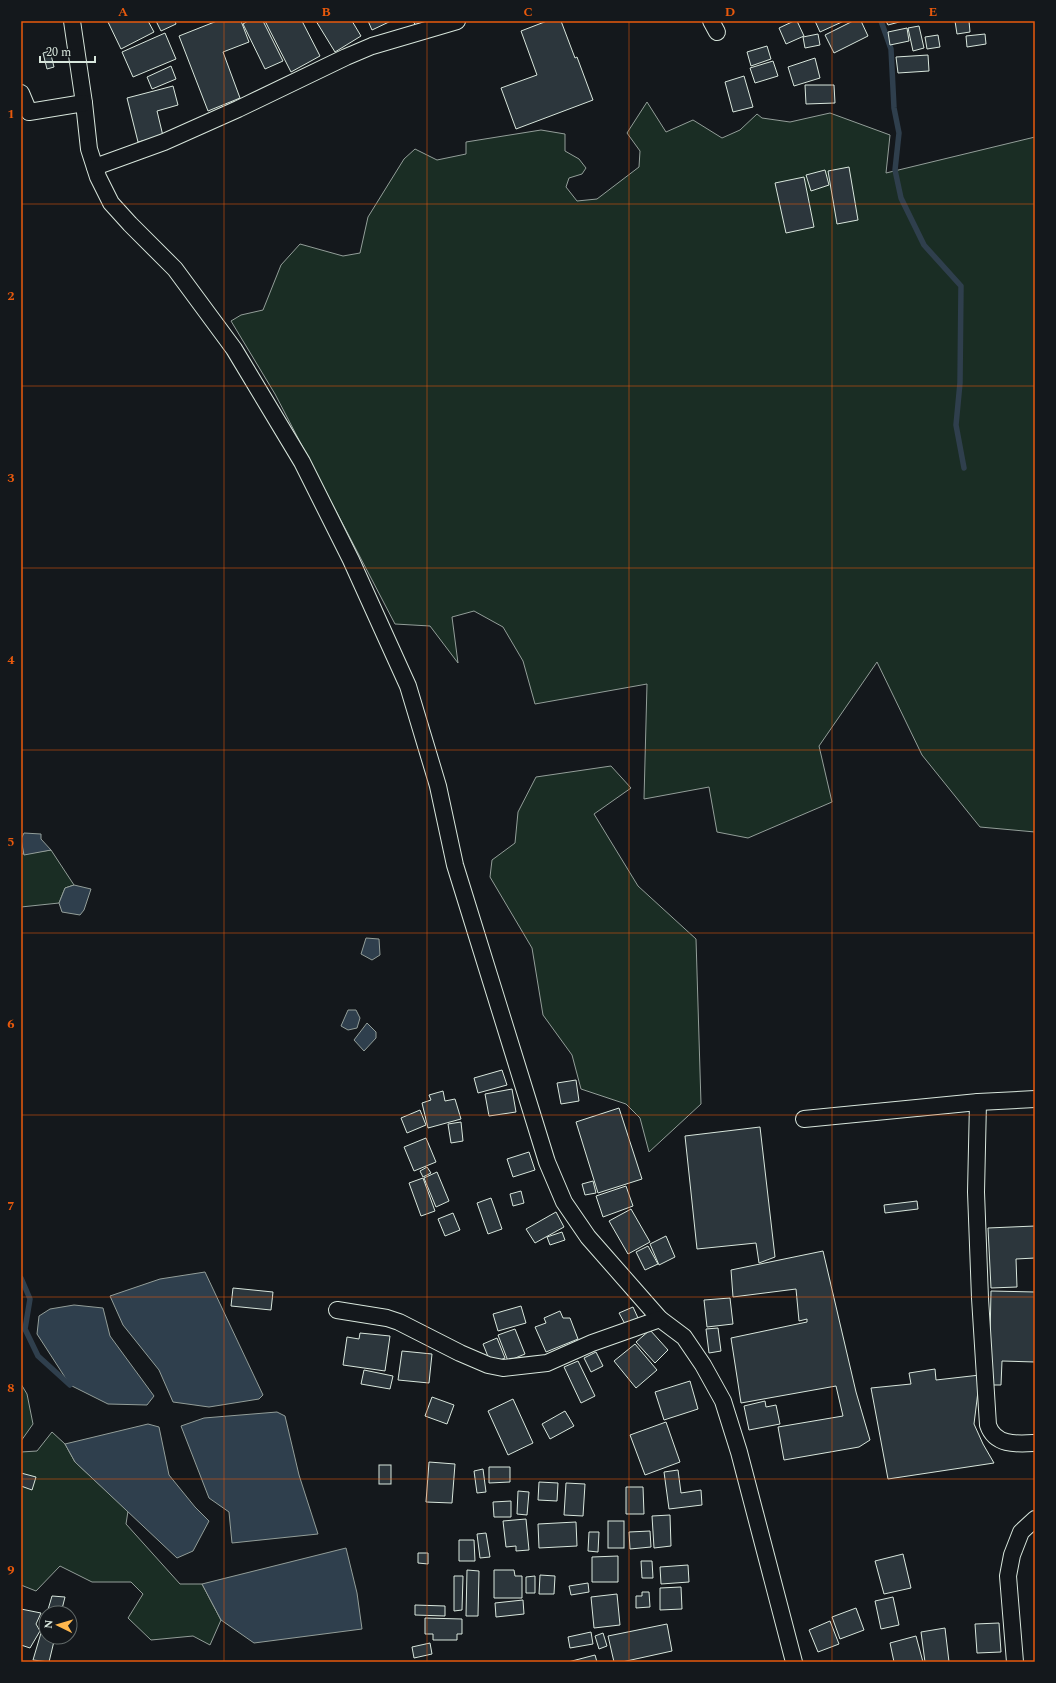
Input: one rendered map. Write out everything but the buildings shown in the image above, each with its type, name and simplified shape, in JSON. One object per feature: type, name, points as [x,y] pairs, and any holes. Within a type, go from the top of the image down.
[{"type":"street","points":[[72,21],[89,149],[98,177],[111,202],[130,224],[175,269],[234,349],[302,462],[351,560],[408,686],[438,786],[455,864],[550,1169],[564,1202],[588,1237],[660,1319],[684,1337],[703,1365],[723,1401],[744,1467],[794,1662]]},
{"type":"street","points":[[95,167],[164,142],[372,46],[457,21]]},
{"type":"street","points":[[21,93],[29,112],[84,103]]},
{"type":"street","points":[[804,1119],[978,1102],[1035,1099]]},
{"type":"street","points":[[978,1102],[976,1192],[980,1298],[988,1425],[990,1433],[998,1440],[1013,1444],[1035,1444]]},
{"type":"street","points":[[337,1310],[387,1318],[399,1322],[467,1356],[488,1365],[503,1368],[547,1363],[592,1343],[660,1319]]},
{"type":"street","points":[[1015,1662],[1008,1576],[1012,1555],[1021,1532],[1035,1519]]},
{"type":"green space","points":[[647,102],[666,132],[693,120],[722,138],[740,130],[757,114],[762,118],[790,122],[830,113],[890,135],[886,173],[1035,137],[1035,832],[980,827],[922,755],[877,662],[819,746],[832,802],[748,838],[717,832],[709,787],[644,799],[647,684],[535,704],[523,661],[503,627],[474,611],[452,617],[458,663],[430,626],[395,624],[275,394],[231,321],[241,315],[263,310],[281,265],[300,244],[343,256],[360,253],[368,217],[404,159],[415,149],[437,160],[466,154],[466,142],[541,130],[565,134],[565,151],[579,159],[586,168],[582,174],[569,178],[566,187],[577,201],[597,199],[639,167],[640,151],[627,133]]},
{"type":"green space","points":[[611,766],[631,788],[594,814],[638,886],[696,939],[701,1104],[649,1152],[640,1118],[626,1104],[581,1089],[572,1055],[543,1015],[532,948],[490,877],[492,860],[515,843],[518,812],[536,777]]},
{"type":"green space","points":[[51,850],[74,885],[65,888],[59,903],[21,907],[21,854]]},
{"type":"green space","points":[[21,1384],[27,1394],[33,1424],[21,1441]]},
{"type":"green space","points":[[52,1432],[65,1444],[75,1462],[128,1511],[126,1524],[180,1584],[202,1584],[221,1620],[210,1645],[193,1636],[151,1640],[128,1618],[143,1594],[131,1582],[92,1582],[60,1566],[36,1591],[21,1585],[21,1452],[37,1451]]},
{"type":"water","points":[[24,833],[41,834],[41,839],[51,850],[24,855],[21,839]]},
{"type":"water","points":[[74,885],[91,889],[84,910],[80,915],[62,912],[59,903],[65,888]]},
{"type":"water","points":[[366,938],[379,939],[380,955],[372,960],[361,954]]},
{"type":"water","points":[[348,1010],[356,1010],[360,1018],[357,1028],[348,1030],[341,1026]]},
{"type":"water","points":[[367,1023],[376,1032],[376,1038],[364,1051],[354,1040]]},
{"type":"water","points":[[205,1272],[263,1395],[259,1399],[209,1407],[173,1402],[159,1370],[123,1325],[110,1296],[160,1279]]},
{"type":"water","points":[[74,1305],[103,1308],[110,1336],[154,1396],[147,1405],[108,1404],[70,1385],[37,1334],[39,1316],[50,1309]]},
{"type":"water","points":[[277,1412],[285,1416],[299,1475],[318,1534],[232,1543],[229,1512],[209,1498],[181,1426],[204,1418]]},
{"type":"water","points":[[148,1424],[159,1427],[169,1475],[195,1507],[209,1521],[193,1551],[177,1558],[75,1462],[65,1444]]},
{"type":"water","points":[[346,1548],[357,1593],[362,1629],[254,1643],[221,1620],[202,1584]]},
{"type":"waterway","points":[[881,21],[891,49],[894,108],[899,133],[895,170],[901,198],[924,245],[961,286],[960,383],[956,425],[964,468]]},
{"type":"waterway","points":[[21,1278],[30,1299],[25,1329],[38,1356],[70,1385]]}]
